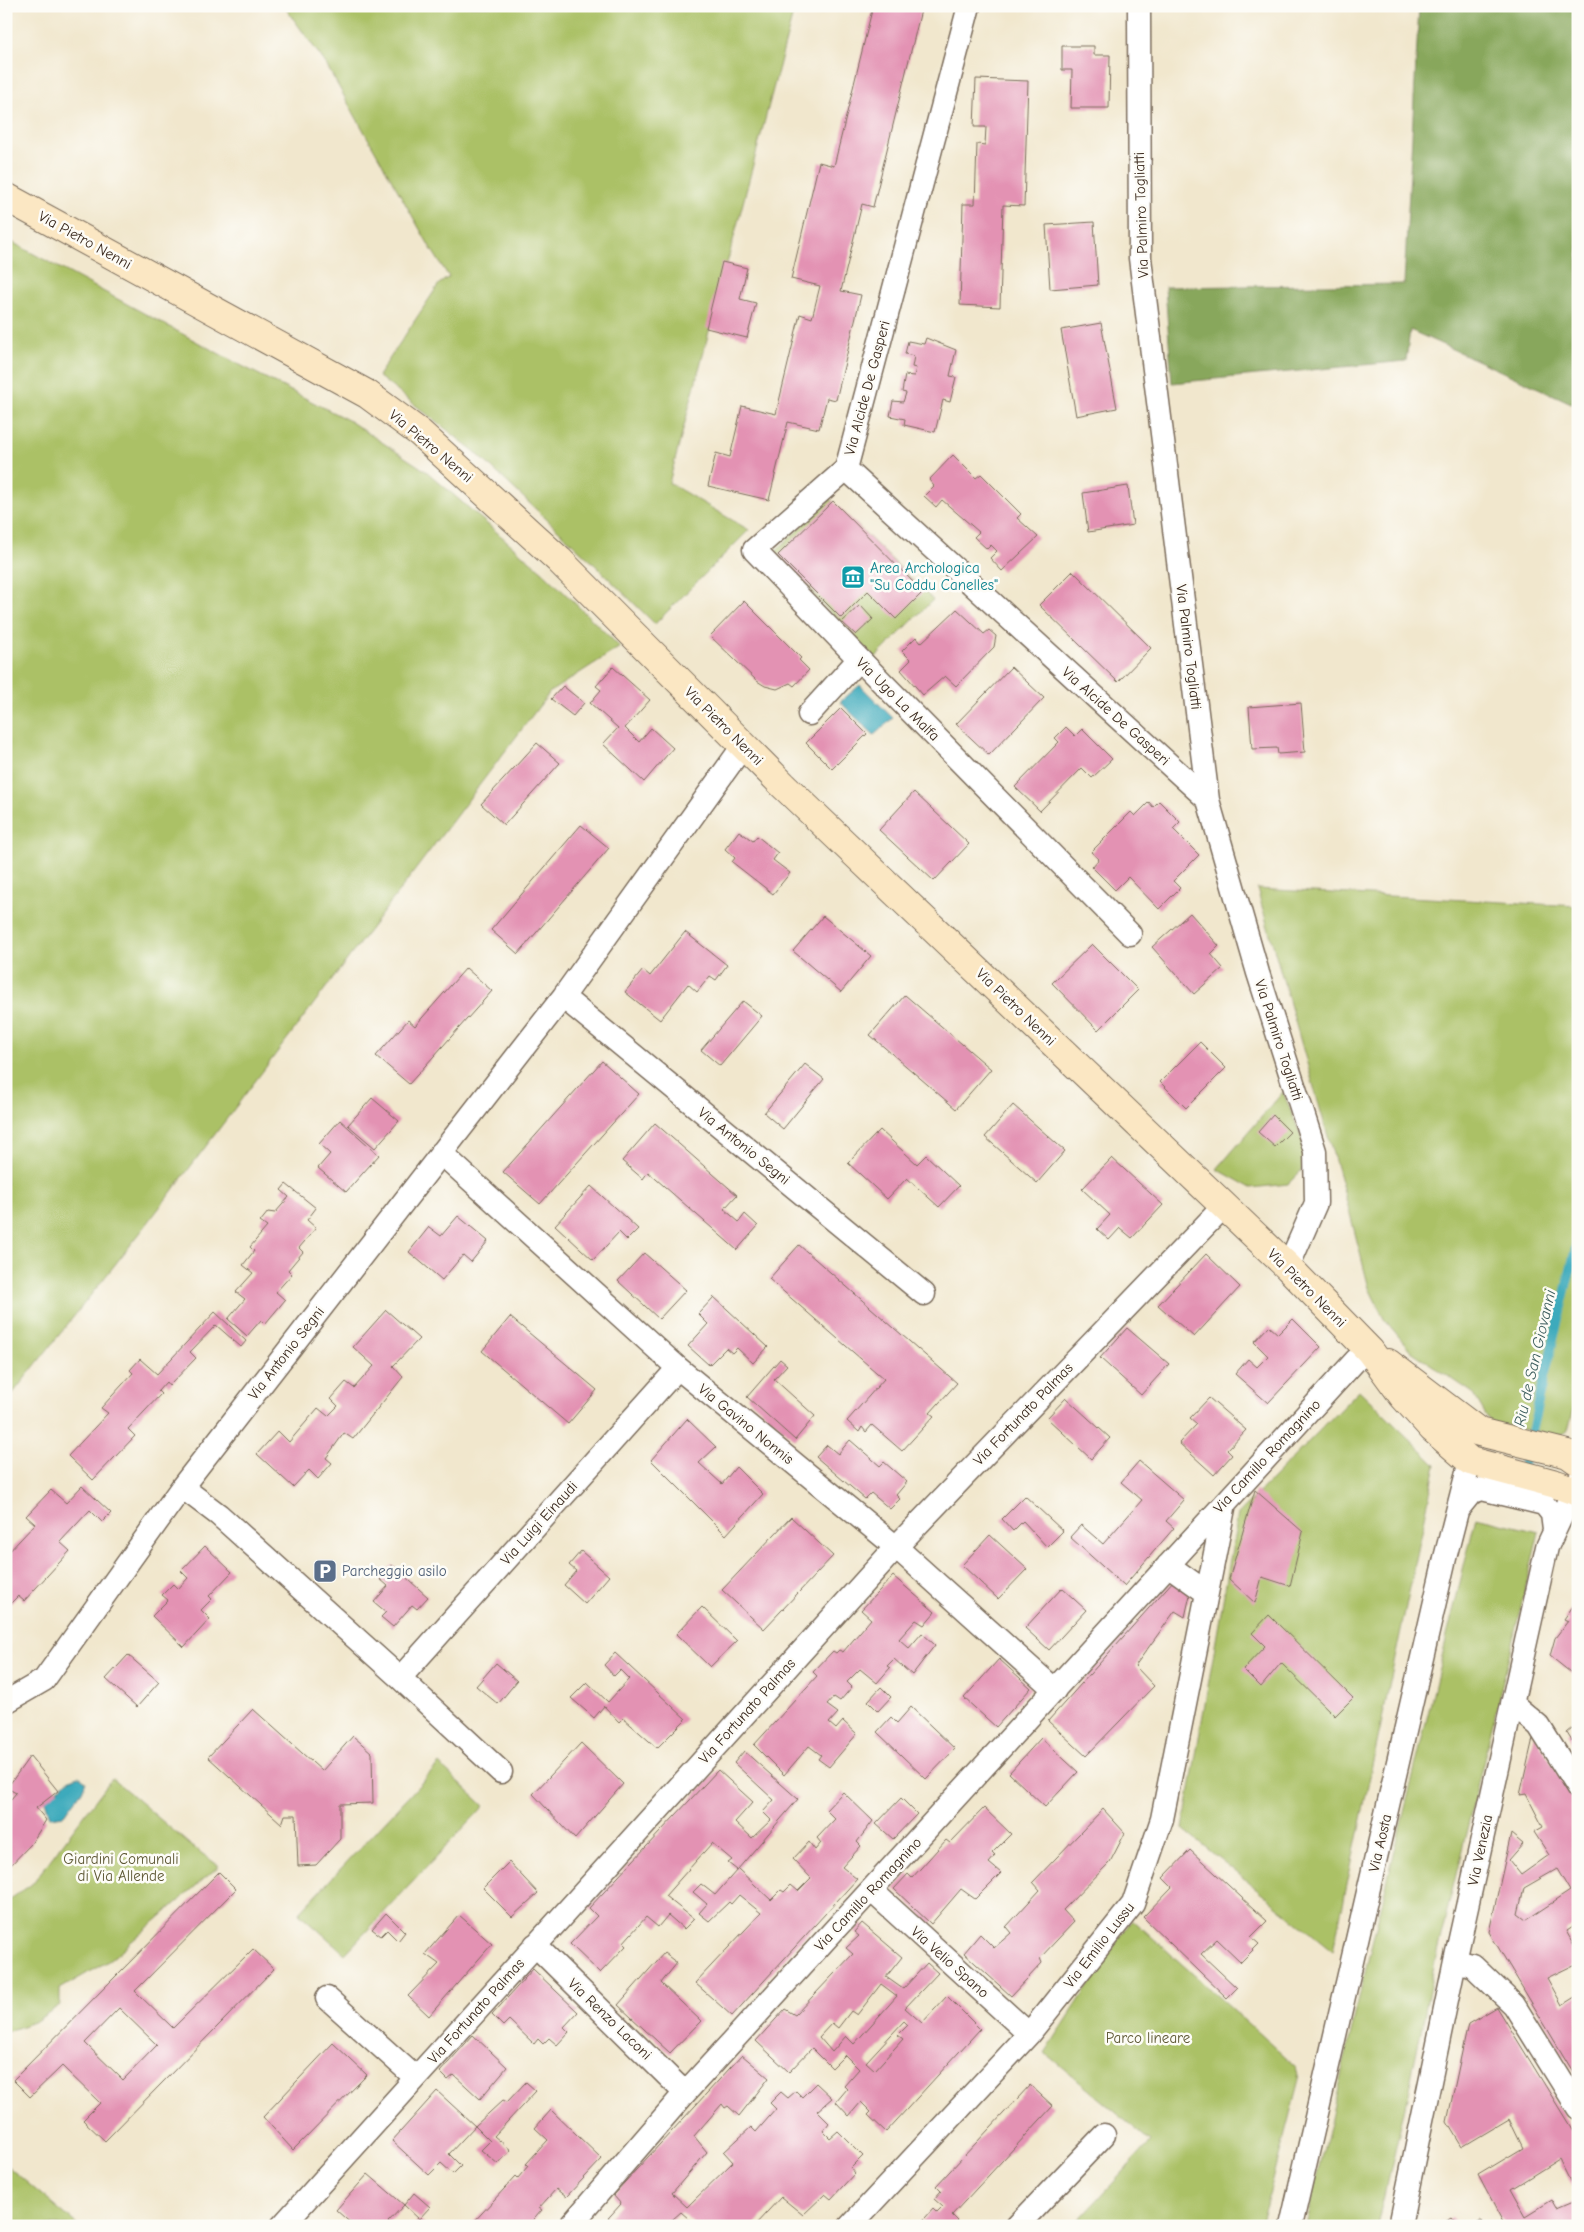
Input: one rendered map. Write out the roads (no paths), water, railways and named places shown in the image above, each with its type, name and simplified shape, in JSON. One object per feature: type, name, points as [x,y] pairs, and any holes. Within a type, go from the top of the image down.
[{"type":"street","name":"Via Alcide De Gasperi","points":[[969,6],[846,469],[1208,800]]},
{"type":"street","name":"Via Palmiro Togliatti","points":[[1139,6],[1140,258],[1208,800],[1258,974],[1315,1151],[1316,1202],[1288,1267]]},
{"type":"street","name":"Via Pietro Nenni","points":[[6,197],[367,394],[420,433],[559,560],[743,746],[1288,1267],[1370,1351],[1403,1396],[1433,1429],[1472,1462],[1571,1487]]},
{"type":"street","name":"Via Ugo La Malfa","points":[[846,469],[754,550],[1130,934]]},
{"type":"street","points":[[809,714],[859,659]]},
{"type":"street","name":"Via Antonio Segni","points":[[6,1702],[44,1680],[182,1487],[563,997],[743,746]]},
{"type":"street","name":"Via Antonio Segni","points":[[563,997],[924,1294]]},
{"type":"street","name":"Via Gavino Nonnis","points":[[441,1153],[678,1368],[896,1548],[1055,1690]]},
{"type":"street","name":"Via Fortunato Palmas","points":[[282,2226],[896,1548],[1224,1206]]},
{"type":"street","name":"Via Pietro Nenni","points":[[1370,1351],[1405,1374],[1479,1432],[1573,1458]]},
{"type":"street","name":"Via Camillo Romagnino","points":[[570,2226],[685,2093],[1225,1502],[1356,1360],[1370,1351]]},
{"type":"street","name":"Via Luigi Einaudi","points":[[400,1678],[678,1368]]},
{"type":"street","name":"Via Aosta","points":[[1291,2226],[1458,1508],[1472,1462]]},
{"type":"street","points":[[182,1487],[218,1515],[400,1678],[501,1772]]},
{"type":"street","name":"Via Venezia","points":[[1400,2226],[1547,1546],[1571,1487]]},
{"type":"street","points":[[1458,1508],[1471,1493],[1482,1489],[1544,1504],[1552,1514],[1554,1530]]},
{"type":"street","name":"Via Emilio Lussu","points":[[850,2226],[1029,2034],[1133,1904],[1162,1820],[1225,1502]]},
{"type":"street","points":[[1168,1565],[1207,1593]]},
{"type":"street","points":[[1512,1703],[1539,1726],[1578,1788]]},
{"type":"street","name":"Via Velio Spano","points":[[871,1890],[1029,2034]]},
{"type":"street","name":"Via Renzo Laconi","points":[[535,1945],[685,2093]]},
{"type":"street","points":[[1456,1961],[1472,1965],[1514,2005],[1578,2108]]},
{"type":"street","points":[[327,1998],[416,2078]]},
{"type":"street","points":[[1017,2226],[1104,2135]]},
{"type":"water","points":[[860,685],[893,718],[874,735],[840,702]]},
{"type":"water","points":[[79,1776],[86,1781],[82,1791],[64,1815],[50,1817],[45,1800],[65,1783]]},
{"type":"waterway","name":"Riu de San Giovanni","points":[[1522,1471],[1578,1238]]},
{"type":"place","name":"Area Archologica \"Su Coddu Canelles\"","points":[[853,577]]},
{"type":"place","name":"Parcheggio asilo","points":[[325,1571]]},
{"type":"park label","name":"Giardini Comunali di Via Allende","points":[[121,1868]]},
{"type":"park label","name":"Parco lineare","points":[[1148,2038]]}]
